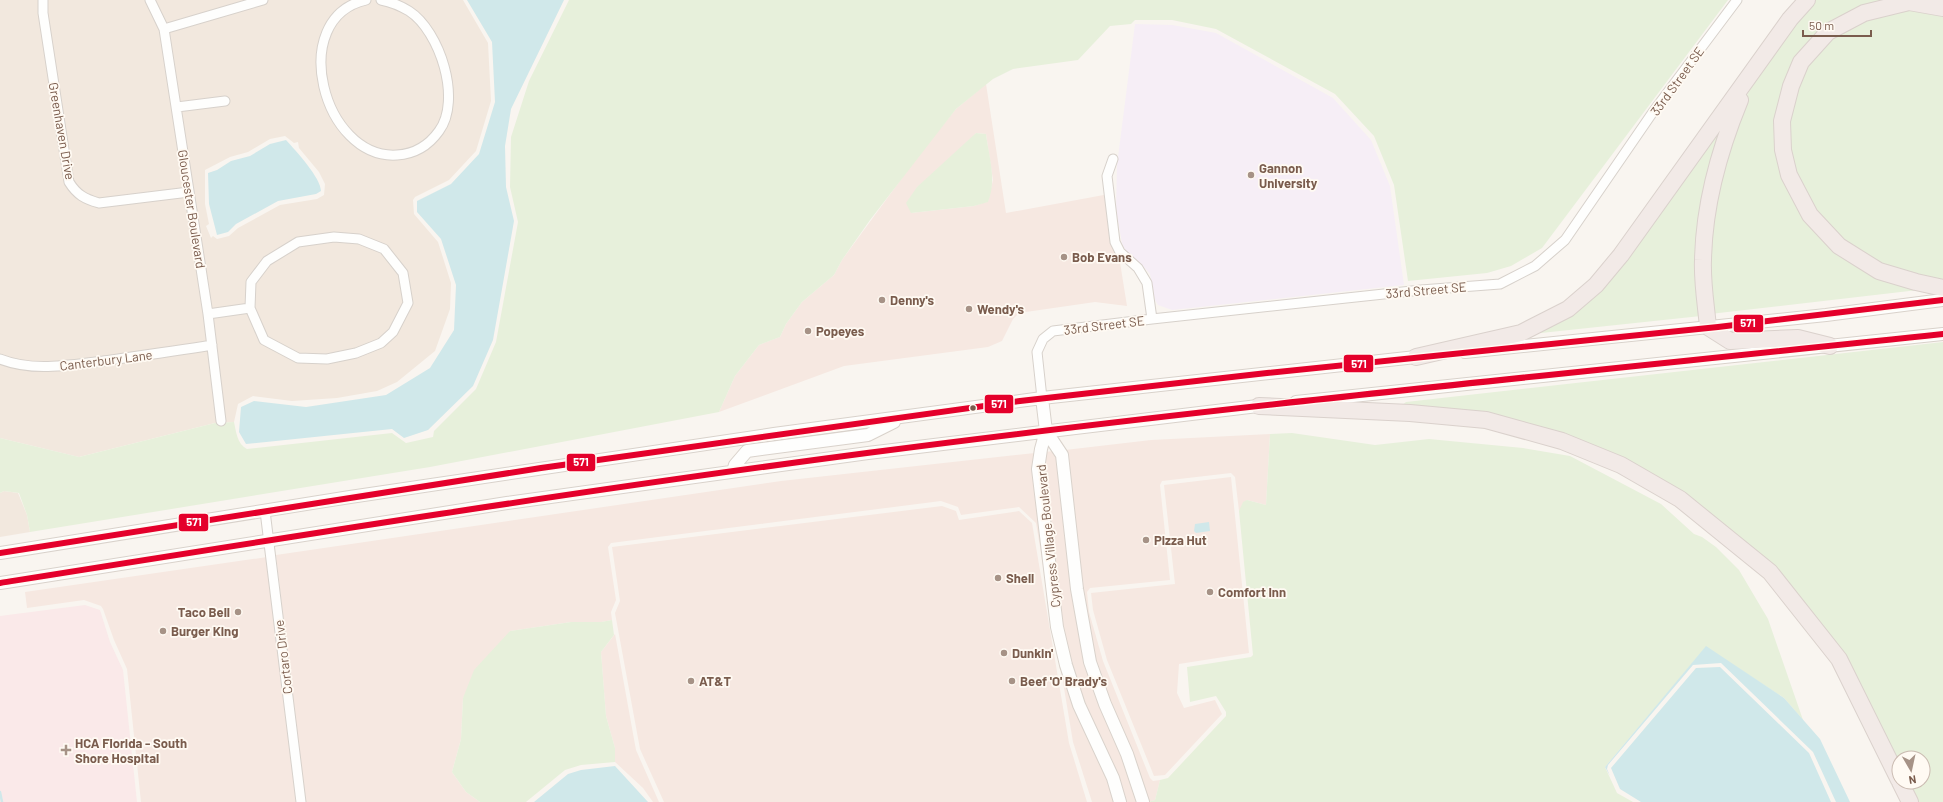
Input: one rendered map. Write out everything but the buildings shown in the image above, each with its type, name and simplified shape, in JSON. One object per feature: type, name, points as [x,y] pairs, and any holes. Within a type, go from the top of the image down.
[{"type":"highway","points":[[1416,357],[1522,333],[1568,309],[1596,285],[1621,255],[1790,19],[1807,0]]},
{"type":"highway","points":[[1943,8],[1909,2],[1864,13],[1828,32],[1801,62],[1791,86],[1782,121],[1783,150],[1789,175],[1810,215],[1839,246],[1879,271],[1943,288]]},
{"type":"highway","points":[[1750,74],[1726,134],[1712,183],[1703,261],[1708,327],[1730,341],[1798,338],[1830,346]]},
{"type":"highway","points":[[1259,406],[1410,413],[1486,420],[1562,441],[1621,465],[1680,499],[1770,572],[1839,659],[1891,763]]},
{"type":"highway","points":[[1904,790],[1910,802]]},
{"type":"main road","points":[[0,554],[265,511],[676,449],[1042,398],[1416,357],[1826,315],[1943,300]]},
{"type":"main road","points":[[0,583],[507,502],[733,471],[1046,431],[1259,406],[1943,334]]},
{"type":"main road","points":[[1042,398],[1046,431]]},
{"type":"main road","points":[[733,471],[734,465],[747,451],[868,435],[904,417]]},
{"type":"main road","name":"Cypress Village Boulevard","points":[[1046,431],[1040,450],[1038,469],[1057,627],[1066,665],[1079,705],[1113,778],[1120,802]]},
{"type":"main road","name":"Cypress Village Boulevard","points":[[1046,431],[1062,455],[1077,588],[1090,662],[1105,704],[1129,760],[1143,802]]},
{"type":"street","name":"Greenhaven Drive","points":[[43,0],[43,12],[69,182],[75,192],[85,199],[98,204],[189,192]]},
{"type":"street","name":"Gloucester Boulevard","points":[[150,0],[164,29],[208,314],[222,421]]},
{"type":"street","points":[[164,29],[247,3],[263,0]]},
{"type":"street","points":[[366,0],[353,1],[335,18],[323,39],[320,63],[323,84],[329,104],[349,136],[365,149],[386,156],[408,154],[429,143],[441,129],[449,111],[449,85],[443,62],[435,43],[422,25],[410,12],[391,2],[381,0]]},
{"type":"street","name":"33rd Street SE","points":[[1042,398],[1037,352],[1043,339],[1053,332],[1152,319],[1421,290],[1500,284],[1535,266],[1565,240],[1653,112],[1737,0]]},
{"type":"street","points":[[177,107],[226,101]]},
{"type":"street","points":[[1113,159],[1107,176],[1115,242],[1120,252],[1138,268],[1147,283],[1152,319]]},
{"type":"street","points":[[334,237],[359,239],[384,250],[403,273],[408,303],[393,332],[381,343],[356,354],[327,359],[298,358],[264,340],[250,308],[251,282],[267,261],[298,242],[334,237]]},
{"type":"street","points":[[208,314],[250,308]]},
{"type":"street","name":"Canterbury Lane","points":[[0,359],[27,366],[50,367],[145,356],[212,345]]},
{"type":"street","name":"Cortaro Drive","points":[[265,511],[301,802]]},
{"type":"shaded area","points":[[0,0],[463,0],[488,43],[491,101],[476,151],[449,180],[415,197],[413,200],[414,214],[438,242],[451,283],[450,309],[435,351],[397,382],[377,391],[337,398],[292,401],[253,396],[238,404],[234,422],[215,423],[79,457],[0,438]],"holes":[[[285,136],[294,143],[298,142],[299,148],[319,172],[325,184],[324,195],[317,199],[280,205],[238,228],[229,236],[217,239],[213,236],[211,238],[206,226],[209,224],[205,204],[205,170],[230,157],[248,152],[270,139]]]},
{"type":"shaded area","name":"Gannon University","points":[[1135,24],[1172,25],[1216,33],[1333,98],[1371,140],[1390,186],[1404,285],[1172,310],[1158,305],[1155,300],[1150,274],[1142,265],[1125,251],[1122,243],[1116,210],[1117,165]]},
{"type":"shaded area","points":[[986,84],[1006,213],[1109,194],[1127,306],[1095,302],[1019,313],[1013,319],[1002,341],[988,347],[844,366],[719,412],[735,376],[759,345],[780,337],[786,324],[802,302],[834,275],[842,260],[924,148],[956,109]],"holes":[[[976,133],[986,134],[993,180],[988,201],[974,206],[911,213]]]},
{"type":"shaded area","points":[[1270,434],[1266,505],[1247,500],[1239,511],[1235,477],[1231,473],[1162,481],[1160,485],[1170,580],[1090,588],[1087,592],[1089,612],[1103,661],[1150,778],[1153,781],[1160,780],[1155,800],[1148,802],[1094,660],[1082,588],[1065,450],[1151,440]]},
{"type":"shaded area","points":[[1054,451],[1058,457],[1073,589],[1138,802],[1125,802],[1083,703],[1070,663],[1062,626],[1043,469],[1045,452]]},
{"type":"shaded area","points":[[1035,453],[1050,607],[1036,523],[1019,507],[961,515],[958,507],[941,501],[611,543],[608,547],[616,600],[611,612],[612,620],[601,622],[571,622],[510,631],[463,698],[461,739],[452,772],[466,792],[480,802],[305,802],[276,555],[781,481]]},
{"type":"shaded area","points":[[1231,477],[1249,653],[1179,664],[1177,693],[1184,708],[1215,700],[1222,714],[1165,775],[1154,776],[1107,660],[1093,610],[1091,593],[1175,584],[1164,485]]},
{"type":"shaded area","points":[[4,491],[18,493],[27,515],[30,532],[0,537],[0,493]]},
{"type":"shaded area","points":[[942,506],[956,511],[959,520],[1019,511],[1032,523],[1069,743],[1087,802],[664,802],[640,749],[615,613],[620,601],[612,547]]},
{"type":"shaded area","points":[[267,557],[296,802],[141,802],[127,669],[114,640],[103,609],[101,606],[84,600],[27,608],[25,592]]},
{"type":"shaded area","name":"HCA Florida - South Shore Hospital","points":[[85,605],[100,610],[110,642],[123,670],[137,802],[0,802],[0,616]]},
{"type":"shaded area","points":[[615,634],[636,750],[659,802],[653,802],[643,788],[615,762],[615,748],[606,716],[601,652]]},
{"type":"shaded area","points":[[1057,646],[1109,780],[1116,802],[1092,802],[1073,742]]},
{"type":"green space","points":[[569,0],[1728,0],[1542,248],[1511,266],[1487,273],[1408,281],[1394,185],[1374,136],[1335,94],[1216,29],[1172,20],[1135,20],[1131,24],[1110,26],[1078,60],[1013,69],[993,79],[956,109],[870,220],[842,260],[834,275],[802,302],[786,324],[780,337],[759,345],[735,376],[719,412],[430,467],[30,532],[27,515],[19,493],[4,491],[0,493],[0,438],[79,457],[215,423],[234,422],[239,441],[247,449],[392,433],[406,443],[433,437],[434,431],[476,389],[496,342],[518,222],[510,187],[511,137],[529,81]]},
{"type":"green space","points":[[1812,0],[1888,0],[1821,33],[1779,138],[1818,229],[1918,290],[1710,314],[1712,207],[1745,99],[1757,75]]},
{"type":"green space","points":[[1919,9],[1943,12],[1943,283],[1891,271],[1855,252],[1818,216],[1789,158],[1789,107],[1812,60],[1827,43],[1850,26],[1873,16],[1895,11]]},
{"type":"green space","points":[[1724,117],[1701,316],[1541,333],[1541,330],[1557,322]]},
{"type":"green space","points":[[976,133],[986,134],[992,177],[991,194],[988,202],[974,206],[911,213],[906,203],[917,187]]},
{"type":"green space","points":[[1943,342],[1943,802],[1913,802],[1908,790],[1931,790],[1931,750],[1891,750],[1891,755],[1798,598],[1624,462],[1401,406],[1406,402]]},
{"type":"green space","points":[[1292,433],[1375,445],[1429,439],[1523,448],[1570,456],[1661,504],[1694,534],[1702,537],[1716,547],[1739,570],[1768,619],[1803,720],[1784,698],[1706,647],[1605,767],[1617,793],[1633,802],[1148,802],[1155,800],[1160,780],[1168,778],[1226,716],[1226,712],[1216,696],[1190,702],[1187,667],[1251,657],[1253,655],[1239,511],[1243,502],[1247,500],[1266,505],[1270,434]]},
{"type":"green space","points":[[612,620],[614,635],[601,652],[606,716],[615,748],[615,762],[581,765],[565,770],[526,802],[480,802],[466,792],[452,772],[461,739],[463,698],[474,670],[510,631],[571,622],[601,622]]},
{"type":"water","points":[[467,0],[564,0],[511,109],[505,146],[506,187],[514,221],[493,340],[473,386],[428,430],[404,438],[392,429],[246,444],[239,432],[241,407],[254,401],[306,407],[386,395],[430,368],[454,330],[456,285],[441,239],[417,212],[417,201],[451,184],[479,154],[495,102],[492,42]]},
{"type":"water","points":[[286,140],[313,172],[321,191],[316,194],[278,201],[236,224],[228,232],[217,235],[209,204],[208,173],[217,170],[231,161],[250,156],[270,144]]},
{"type":"water","points":[[1209,522],[1210,531],[1196,533],[1194,531],[1195,524]]},
{"type":"water","points":[[1706,646],[1784,698],[1820,739],[1850,802],[1836,802],[1813,752],[1721,663],[1693,665],[1608,765],[1607,769],[1610,776],[1605,767]]},
{"type":"water","points":[[1720,667],[1809,753],[1831,802],[1641,802],[1620,789],[1611,768],[1696,668]]},
{"type":"water","points":[[615,766],[648,802],[534,802],[568,774],[581,770]]},
{"type":"waterway","points":[[0,792],[2,802]]},
{"type":"transit line","name":"571","points":[[0,553],[541,468],[1020,401],[1267,373],[1718,327],[1943,300]]},
{"type":"transit line","name":"571","points":[[0,583],[541,499],[867,453],[1270,405],[1943,334]]},
{"type":"place","name":"Gannon University","points":[[1251,175]]},
{"type":"place","name":"Bob Evans","points":[[1064,257]]},
{"type":"place","name":"Denny's","points":[[882,300]]},
{"type":"place","name":"Wendy's","points":[[969,309]]},
{"type":"place","name":"Popeyes","points":[[808,331]]},
{"type":"place","name":"Pizza Hut","points":[[1146,540]]},
{"type":"place","name":"Shell","points":[[998,578]]},
{"type":"place","name":"Comfort Inn","points":[[1210,592]]},
{"type":"place","name":"Taco Bell","points":[[238,612]]},
{"type":"place","name":"Burger King","points":[[163,631]]},
{"type":"place","name":"Dunkin'","points":[[1004,653]]},
{"type":"place","name":"AT&T","points":[[691,681]]},
{"type":"place","name":"Beef 'O' Brady's","points":[[1012,681]]},
{"type":"place","name":"HCA Florida - South Shore Hospital","points":[[66,750]]}]
